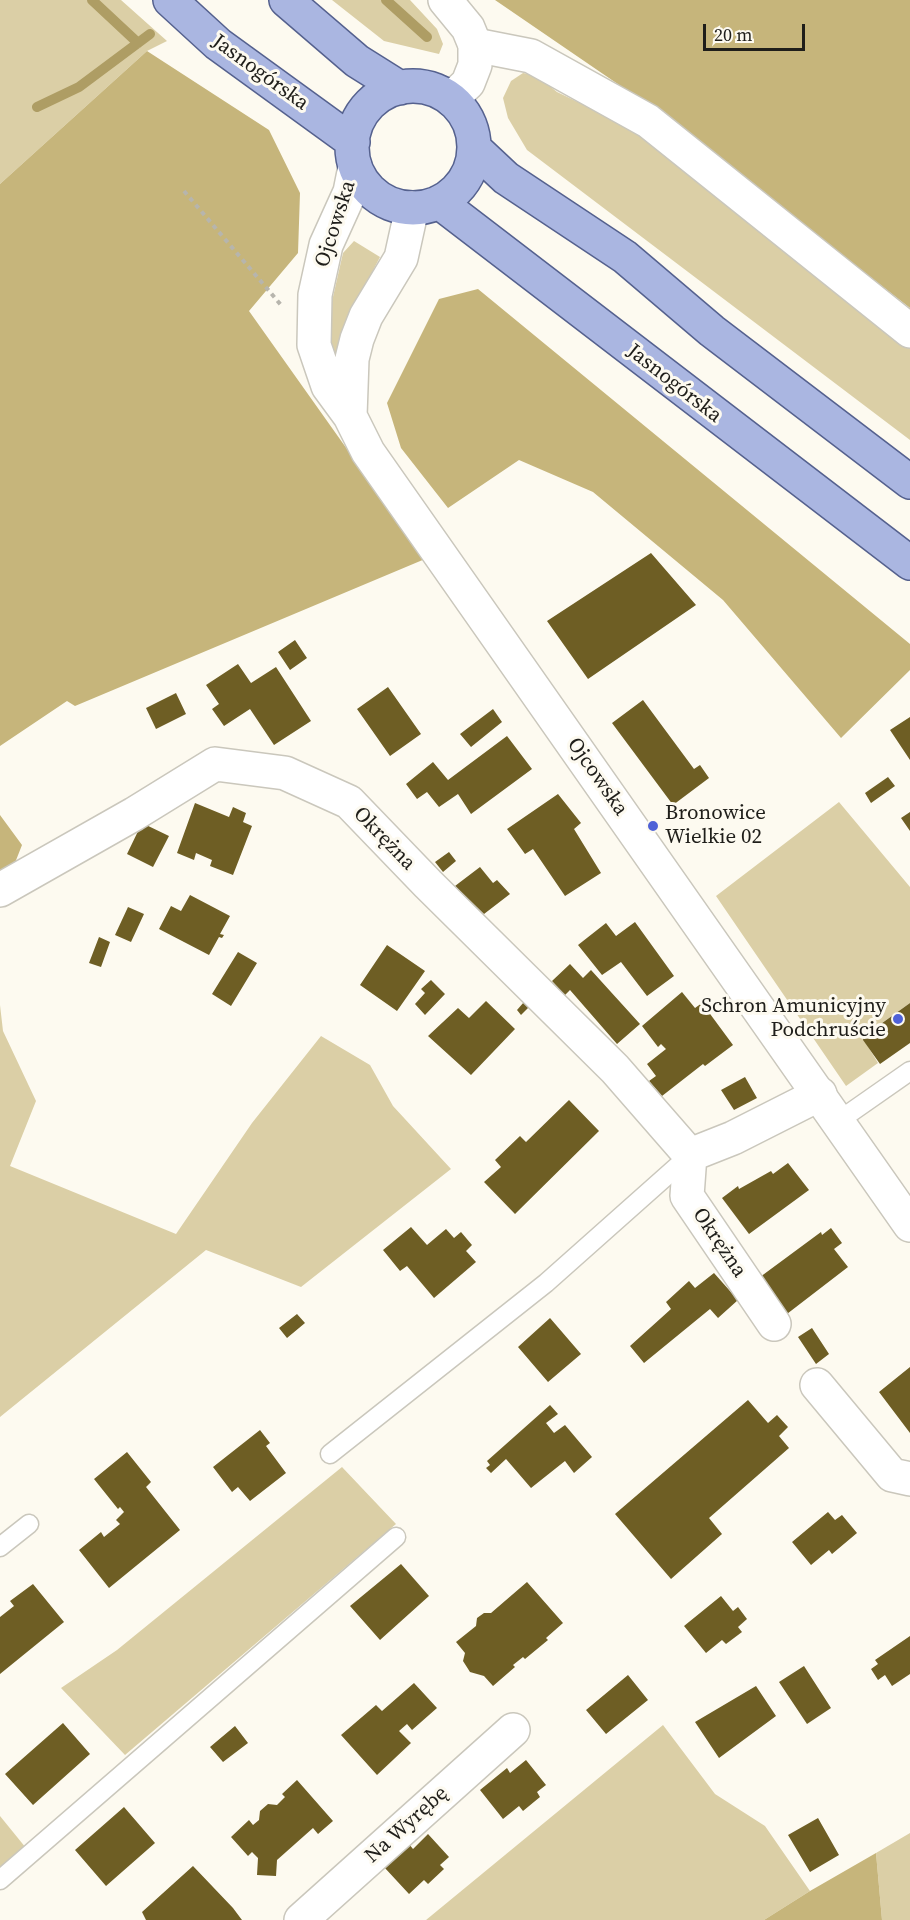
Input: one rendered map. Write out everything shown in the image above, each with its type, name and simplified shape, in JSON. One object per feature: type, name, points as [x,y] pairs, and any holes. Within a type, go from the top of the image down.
[{"type":"main road","name":"Jasnogórska","points":[[170,0],[218,44],[354,154]]},
{"type":"main road","points":[[286,0],[357,61],[400,88]]},
{"type":"main road","points":[[416,86],[431,89],[451,99],[461,109],[471,128],[474,148],[472,165],[464,180],[453,193],[426,205],[392,205],[375,194],[354,154],[359,120],[369,105],[383,94],[400,88],[416,86]]},
{"type":"main road","points":[[474,148],[506,178],[625,257],[712,332],[910,482]]},
{"type":"main road","name":"Jasnogórska","points":[[426,205],[910,564]]},
{"type":"street","points":[[445,0],[468,28],[475,45],[475,65],[468,83],[451,99]]},
{"type":"street","points":[[475,45],[531,56],[648,121],[910,331]]},
{"type":"street","name":"Ojcowska","points":[[354,154],[350,192],[326,245],[315,295],[314,345],[328,386],[350,416],[368,452],[910,1225]]},
{"type":"street","name":"Ojcowska","points":[[350,416],[352,359],[357,339],[366,316],[401,258],[426,205]]},
{"type":"street","name":"Okrężna","points":[[0,890],[134,814],[215,764],[285,773],[349,802],[436,892],[615,1069],[690,1155],[687,1196],[774,1324]]},
{"type":"street","points":[[690,1155],[733,1138],[820,1094]]},
{"type":"street","points":[[817,1385],[901,1477]]},
{"type":"street","name":"Na Wyrębę","points":[[301,1920],[513,1730]]},
{"type":"lane","points":[[837,1122],[910,1071]]},
{"type":"lane","points":[[330,1454],[546,1283],[690,1155]]},
{"type":"lane","points":[[0,1547],[29,1524]]},
{"type":"lane","points":[[0,1880],[396,1537]]},
{"type":"path","points":[[184,191],[314,345]]},
{"type":"shaded area","points":[[0,0],[121,0],[167,41],[147,51],[0,184]]},
{"type":"shaded area","points":[[332,0],[410,0],[437,29],[443,44],[439,54],[384,41]]},
{"type":"shaded area","points":[[495,0],[910,0],[910,308],[663,115]]},
{"type":"shaded area","points":[[147,51],[269,130],[300,193],[298,253],[249,311],[425,559],[75,706],[67,701],[0,746],[0,184]]},
{"type":"shaded area","points":[[523,73],[536,75],[557,92],[636,130],[910,348],[910,440],[527,150],[508,118],[503,98],[511,81]]},
{"type":"shaded area","points":[[354,241],[380,257],[362,292],[334,363],[327,323],[343,253]]},
{"type":"shaded area","points":[[478,289],[910,644],[910,670],[841,738],[723,600],[593,492],[519,460],[448,508],[401,448],[387,403],[439,299]]},
{"type":"shaded area","points":[[839,802],[910,887],[910,1003],[865,1035],[864,1040],[878,1063],[846,1086],[716,896]]},
{"type":"shaded area","points":[[0,815],[22,845],[0,901]]},
{"type":"shaded area","points":[[0,1005],[3,1031],[36,1101],[10,1166],[176,1234],[252,1123],[321,1036],[370,1065],[393,1106],[451,1169],[301,1287],[206,1250],[0,1417]]},
{"type":"shaded area","points":[[342,1467],[396,1524],[125,1755],[61,1688],[117,1650]]},
{"type":"shaded area","points":[[663,1725],[715,1794],[765,1826],[810,1891],[764,1920],[426,1920]]},
{"type":"shaded area","points":[[0,1816],[26,1848],[0,1870]]},
{"type":"shaded area","points":[[910,1833],[910,1920],[882,1920],[876,1853]]},
{"type":"shaded area","points":[[876,1853],[882,1920],[764,1920],[810,1891]]},
{"type":"building","points":[[651,553],[696,605],[588,679],[547,621]]},
{"type":"building","points":[[295,640],[307,658],[290,670],[278,652]]},
{"type":"building","points":[[238,664],[251,683],[276,667],[311,721],[274,745],[250,709],[224,726],[212,709],[219,704],[206,685]]},
{"type":"building","points":[[388,687],[421,734],[390,756],[357,709]]},
{"type":"building","points":[[176,693],[186,714],[156,729],[146,708]]},
{"type":"building","points":[[643,700],[694,769],[700,765],[709,778],[673,805],[612,723]]},
{"type":"building","points":[[493,709],[502,722],[471,747],[460,734]]},
{"type":"building","points":[[910,717],[910,760],[890,730]]},
{"type":"building","points":[[507,736],[532,769],[471,814],[458,794],[439,807],[427,792],[417,799],[406,784],[433,762],[448,780]]},
{"type":"building","points":[[888,777],[895,786],[871,803],[865,793]]},
{"type":"building","points":[[558,794],[581,823],[574,829],[601,873],[565,896],[533,849],[525,854],[507,829]]},
{"type":"building","points":[[195,803],[229,817],[233,807],[246,813],[243,822],[252,826],[233,875],[210,866],[212,860],[196,853],[194,860],[177,853]]},
{"type":"building","points":[[910,812],[910,831],[901,818]]},
{"type":"building","points":[[142,823],[169,836],[153,867],[127,854]]},
{"type":"building","points":[[449,852],[456,861],[443,872],[435,862]]},
{"type":"building","points":[[480,867],[493,883],[497,880],[510,894],[484,914],[455,886]]},
{"type":"building","points":[[190,895],[230,916],[220,934],[224,935],[222,938],[219,937],[209,955],[159,929],[171,906],[181,911]]},
{"type":"building","points":[[128,907],[144,914],[131,942],[115,935]]},
{"type":"building","points":[[635,922],[674,976],[647,996],[621,962],[602,975],[578,945],[606,923],[616,936]]},
{"type":"building","points":[[99,937],[110,942],[101,967],[89,963]]},
{"type":"building","points":[[387,945],[425,971],[397,1011],[360,985]]},
{"type":"building","points":[[238,952],[257,963],[231,1006],[212,994]]},
{"type":"building","points":[[570,964],[583,978],[591,970],[640,1024],[617,1044],[570,990],[565,995],[552,981]]},
{"type":"building","points":[[431,980],[445,994],[425,1015],[415,1004],[425,993],[421,989]]},
{"type":"building","points":[[682,992],[695,1008],[702,1003],[733,1045],[705,1066],[703,1064],[662,1096],[649,1081],[656,1076],[647,1064],[666,1049],[661,1044],[658,1047],[642,1026]]},
{"type":"building","points":[[486,1001],[515,1029],[471,1075],[428,1036],[458,1008],[469,1018]]},
{"type":"building","points":[[524,1002],[529,1007],[521,1015],[517,1010]]},
{"type":"building","name":"Schron Amunicyjny Podchruście","points":[[910,1003],[910,1043],[880,1064],[863,1040],[864,1036]]},
{"type":"building","points":[[745,1077],[757,1098],[734,1110],[721,1090]]},
{"type":"building","points":[[569,1100],[599,1131],[515,1214],[484,1182],[501,1167],[495,1160],[520,1136],[526,1142]]},
{"type":"building","points":[[788,1163],[809,1190],[749,1234],[722,1198],[738,1186],[739,1189],[771,1171],[773,1174]]},
{"type":"building","points":[[411,1227],[427,1245],[446,1229],[454,1238],[461,1232],[472,1245],[466,1251],[476,1262],[434,1298],[407,1266],[400,1271],[383,1250]]},
{"type":"building","points":[[831,1228],[842,1243],[834,1249],[848,1267],[783,1317],[756,1280],[821,1232],[822,1235]]},
{"type":"building","points":[[714,1273],[738,1300],[718,1318],[710,1309],[644,1363],[630,1346],[671,1309],[666,1302],[689,1281],[695,1288]]},
{"type":"building","points":[[297,1314],[305,1323],[287,1338],[279,1328]]},
{"type":"building","points":[[550,1318],[581,1354],[548,1382],[518,1347]]},
{"type":"building","points":[[812,1328],[829,1354],[816,1364],[798,1337]]},
{"type":"building","points":[[910,1367],[910,1433],[879,1392]]},
{"type":"building","points":[[748,1400],[768,1423],[777,1415],[788,1427],[779,1436],[789,1448],[709,1518],[722,1534],[671,1579],[615,1514]]},
{"type":"building","points":[[550,1405],[558,1414],[546,1423],[554,1433],[565,1425],[592,1457],[574,1473],[565,1461],[531,1488],[506,1459],[491,1473],[486,1468],[490,1465],[487,1461]]},
{"type":"building","points":[[260,1430],[270,1443],[266,1446],[286,1473],[250,1501],[238,1487],[232,1492],[213,1467]]},
{"type":"building","points":[[127,1452],[151,1482],[146,1487],[180,1530],[109,1588],[79,1550],[101,1532],[104,1537],[120,1524],[116,1520],[124,1512],[120,1507],[118,1509],[94,1479]]},
{"type":"building","points":[[828,1512],[835,1520],[842,1515],[857,1533],[832,1554],[829,1550],[811,1565],[792,1542]]},
{"type":"building","points":[[401,1564],[429,1596],[380,1640],[350,1606]]},
{"type":"building","points":[[527,1582],[563,1623],[546,1638],[548,1640],[525,1659],[523,1657],[513,1665],[515,1667],[493,1686],[484,1676],[470,1672],[463,1661],[465,1653],[456,1642],[476,1626],[477,1618],[484,1613],[491,1613]]},
{"type":"building","points":[[33,1584],[64,1622],[0,1674],[0,1617],[14,1606],[10,1601]]},
{"type":"building","points":[[721,1596],[733,1611],[738,1607],[747,1619],[738,1627],[742,1632],[726,1644],[722,1640],[706,1653],[684,1626]]},
{"type":"building","points":[[910,1636],[910,1674],[892,1686],[885,1675],[878,1680],[871,1669],[878,1664],[875,1660]]},
{"type":"building","points":[[804,1666],[831,1708],[807,1724],[779,1682]]},
{"type":"building","points":[[628,1675],[648,1700],[606,1734],[586,1710]]},
{"type":"building","points":[[414,1683],[437,1708],[412,1730],[407,1724],[399,1731],[411,1743],[377,1775],[341,1735],[376,1705],[382,1711]]},
{"type":"building","points":[[756,1686],[776,1716],[719,1758],[695,1722]]},
{"type":"building","points":[[63,1723],[90,1754],[33,1805],[5,1774]]},
{"type":"building","points":[[235,1726],[248,1743],[223,1762],[210,1747]]},
{"type":"building","points":[[526,1760],[546,1785],[537,1792],[540,1797],[523,1811],[519,1806],[503,1819],[480,1790],[507,1768],[510,1773]]},
{"type":"building","points":[[297,1780],[333,1821],[318,1834],[313,1828],[277,1860],[276,1876],[257,1875],[258,1858],[252,1852],[248,1856],[231,1837],[249,1820],[253,1825],[259,1820],[260,1811],[268,1804],[277,1805],[285,1797],[282,1794]]},
{"type":"building","points":[[124,1807],[155,1843],[106,1886],[75,1850]]},
{"type":"building","points":[[818,1818],[839,1855],[810,1872],[788,1835]]},
{"type":"building","points":[[428,1834],[449,1857],[440,1865],[444,1869],[428,1884],[424,1880],[409,1894],[384,1867],[409,1844],[413,1849]]},
{"type":"building","points":[[193,1866],[242,1920],[146,1920],[142,1912]]},
{"type":"waterway","points":[[92,0],[138,43]]},
{"type":"waterway","points":[[386,0],[427,37]]},
{"type":"waterway","points":[[37,107],[79,87],[150,34]]},
{"type":"place","name":"Bronowice Wielkie 02","points":[[653,826]]},
{"type":"place","name":"Schron Amunicyjny Podchruście","points":[[898,1019]]}]
